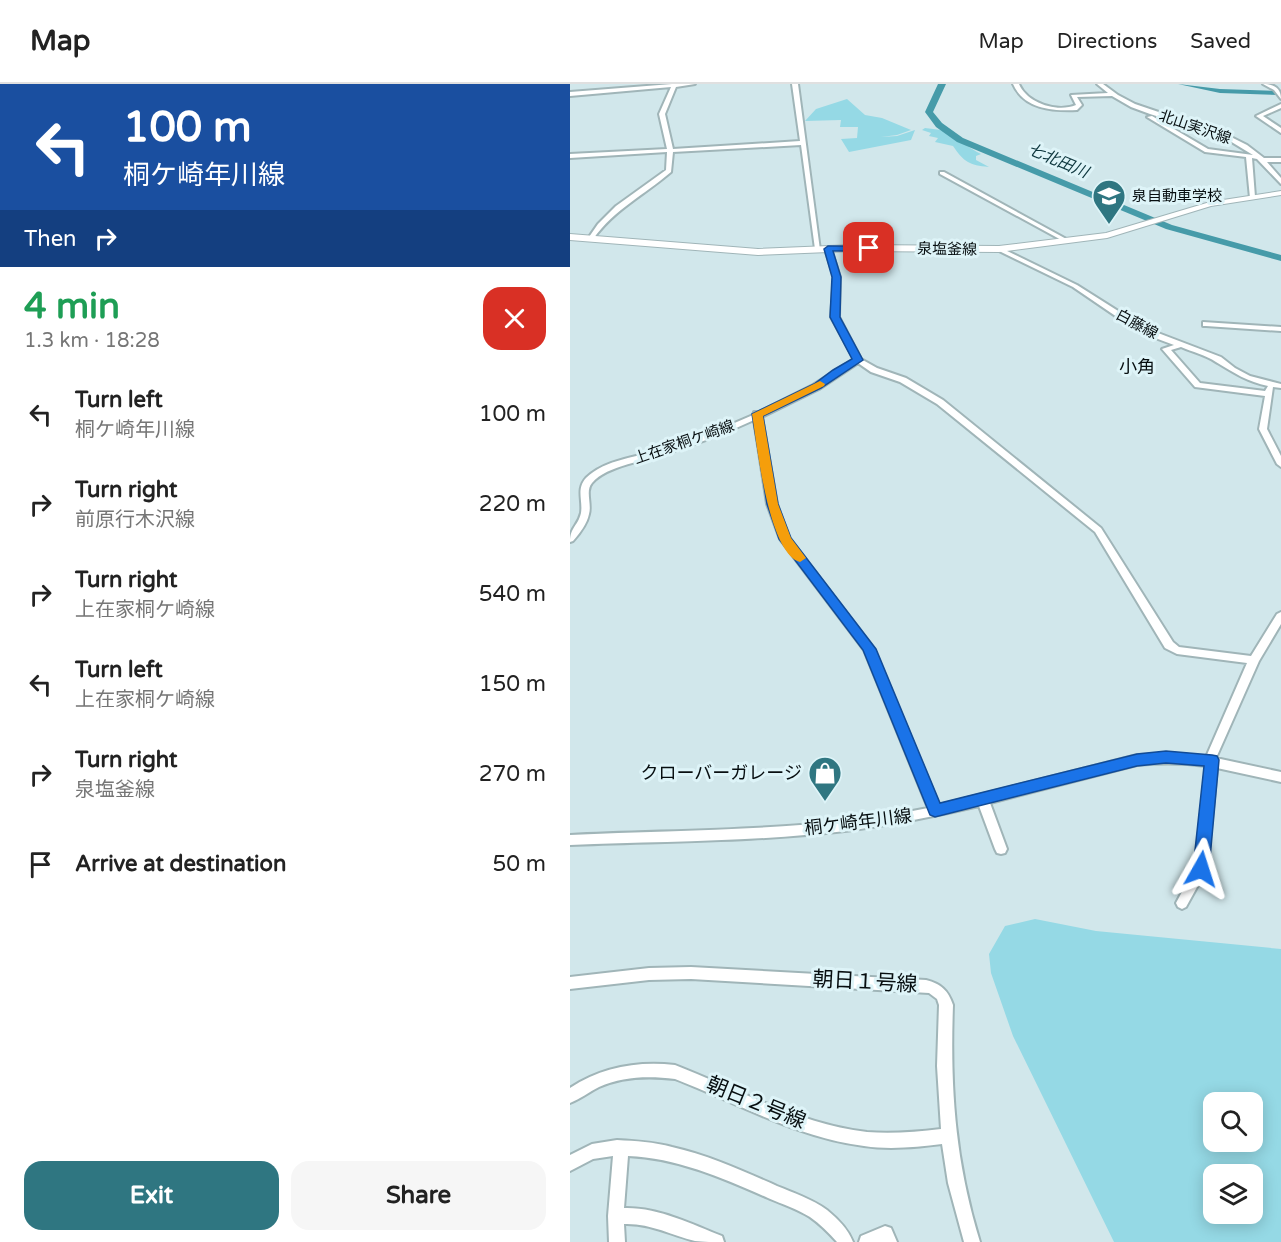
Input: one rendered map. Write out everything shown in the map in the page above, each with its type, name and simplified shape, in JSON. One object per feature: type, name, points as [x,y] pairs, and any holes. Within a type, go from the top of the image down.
[{"type":"main road","points":[[1252,197],[1281,194]]},
{"type":"main road","name":"泉塩釜線","points":[[570,237],[758,252],[823,249],[999,249],[1107,236],[1222,201],[1252,197]]},
{"type":"street","points":[[570,94],[692,84]]},
{"type":"street","points":[[795,84],[803,143],[823,249],[837,277],[835,317],[858,360],[874,370],[903,380],[940,402],[1098,530],[1169,645],[1177,650],[1254,660]]},
{"type":"street","points":[[1016,84],[1018,90],[1029,99],[1054,108],[1077,108],[1079,105],[1073,96],[1113,94]]},
{"type":"street","points":[[1102,85],[1117,84]]},
{"type":"street","points":[[1266,84],[1279,94]]},
{"type":"street","points":[[591,238],[601,223],[620,204],[651,187],[669,171],[670,150],[662,114],[675,85]]},
{"type":"street","name":"北山実沢線","points":[[1102,85],[1113,94],[1143,109],[1224,135],[1243,145],[1261,159],[1281,182]]},
{"type":"street","points":[[1281,106],[1259,116],[1281,131]]},
{"type":"street","points":[[1143,109],[1142,112],[1207,151],[1281,160]]},
{"type":"street","points":[[570,156],[803,143]]},
{"type":"street","points":[[1249,157],[1252,197]]},
{"type":"street","points":[[942,173],[1067,241]]},
{"type":"street","name":"白藤線","points":[[999,249],[1075,286],[1135,326],[1218,359],[1237,373],[1276,385]]},
{"type":"street","points":[[1206,324],[1281,329]]},
{"type":"street","points":[[1181,345],[1166,349],[1198,385],[1268,394]]},
{"type":"street","name":"上在家桐ケ崎線","points":[[570,539],[587,512],[584,489],[591,478],[625,463],[701,440],[818,386],[836,372],[858,360]]},
{"type":"street","points":[[1276,385],[1268,394],[1263,429],[1281,464]]},
{"type":"street","points":[[757,414],[772,504],[785,539],[869,649],[935,811]]},
{"type":"street","points":[[1182,903],[1201,869],[1211,760],[1254,660],[1281,616]]},
{"type":"street","name":"桐ケ崎年川線","points":[[570,840],[853,825],[935,811],[1137,760],[1166,757],[1211,760],[1281,777]]},
{"type":"street","points":[[982,799],[1001,849]]},
{"type":"street","name":"朝日１号線","points":[[570,983],[649,974],[691,973],[931,987],[944,996],[946,1005],[943,1066],[947,1136],[956,1185],[972,1242]]},
{"type":"street","name":"朝日２号線","points":[[570,1096],[594,1081],[626,1071],[657,1069],[675,1072],[814,1127],[841,1135],[882,1141],[947,1136]]},
{"type":"street","points":[[570,1163],[582,1155],[621,1149],[679,1156],[739,1176],[819,1215],[843,1237],[845,1242]]},
{"type":"street","points":[[617,1242],[616,1216],[621,1149]]},
{"type":"street","points":[[616,1216],[628,1215],[660,1220],[716,1242]]},
{"type":"street","points":[[867,1242],[885,1234],[889,1242]]},
{"type":"shaded area","points":[[847,99],[865,115],[882,118],[911,130],[881,137],[897,136],[915,130],[911,140],[849,152],[841,139],[857,138],[858,127],[840,127],[841,120],[805,121],[816,109]]},
{"type":"shaded area","points":[[925,128],[941,130],[981,154],[976,156],[976,160],[989,167],[972,164],[960,156],[953,146],[935,142],[938,138],[929,136],[931,133],[922,130]]},
{"type":"shaded area","points":[[1035,919],[1096,931],[1281,949],[1281,1242],[1114,1242],[1013,1036],[991,973],[989,954],[1005,926]]},
{"type":"waterway","name":"七北田川","points":[[942,84],[929,112],[939,125],[960,140],[1169,227],[1281,258]]},
{"type":"waterway","points":[[1182,84],[1220,91],[1281,93]]},
{"type":"slow traffic","points":[[800,558],[785,539],[772,504],[757,414],[820,384]]},
{"type":"place","name":"泉自動車学校","points":[[1109,225]]},
{"type":"place","name":"クローバーガレージ","points":[[825,802]]},
{"type":"district","name":"小角","points":[[1137,367]]},
{"type":"route","points":[[869,248],[828,249],[837,277],[835,317],[850,349],[858,360],[836,372],[818,386],[757,414],[772,504],[785,539],[869,649],[935,811],[1137,760],[1188,757],[1212,760],[1201,869]]}]
